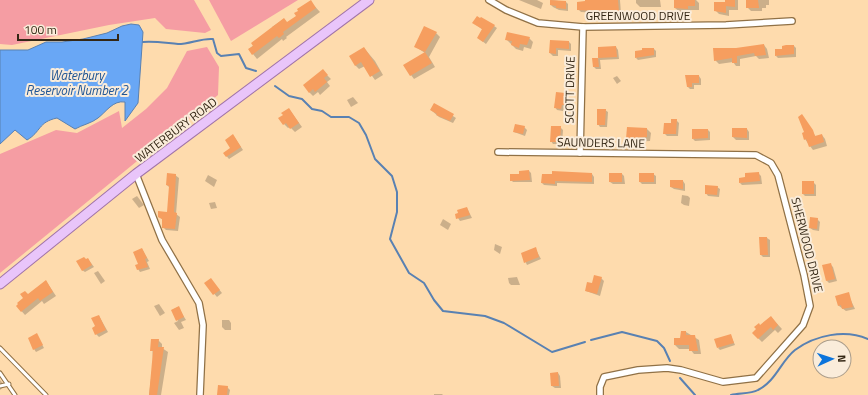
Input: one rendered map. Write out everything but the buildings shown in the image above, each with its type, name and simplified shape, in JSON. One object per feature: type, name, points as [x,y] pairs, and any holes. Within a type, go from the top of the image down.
[{"type":"main road","name":"WATERBURY ROAD","points":[[0,284],[136,174],[369,0]]},
{"type":"street","name":"GREENWOOD DRIVE","points":[[489,0],[506,10],[538,24],[583,27],[693,26],[792,21]]},
{"type":"street","name":"SCOTT DRIVE","points":[[580,153],[583,27]]},
{"type":"street","name":"SAUNDERS LANE","points":[[498,152],[705,155]]},
{"type":"street","name":"SHERWOOD DRIVE","points":[[600,395],[600,387],[604,376],[638,370],[667,368],[681,370],[722,382],[756,378],[803,325],[810,306],[804,275],[778,175],[771,162],[756,155],[705,155]]},
{"type":"street","points":[[136,174],[162,240],[199,303],[203,325],[200,395]]},
{"type":"lane","points":[[0,348],[46,395]]},
{"type":"lane","points":[[0,373],[9,384],[15,395]]},
{"type":"lane","points":[[0,386],[9,384]]},
{"type":"shaded area","points":[[0,0],[194,0],[211,30],[205,33],[166,29],[155,18],[109,25],[12,45],[0,44]]},
{"type":"shaded area","points":[[209,0],[298,0],[231,41]]},
{"type":"shaded area","points":[[207,47],[219,67],[218,95],[0,273],[0,154],[56,130],[77,133],[119,111],[122,128],[146,109],[167,88],[187,51]]},
{"type":"water","name":"Waterbury Reservoir Number 2","points":[[131,24],[139,25],[143,32],[138,103],[125,121],[125,102],[121,102],[110,107],[96,120],[75,129],[57,118],[46,122],[32,137],[27,140],[15,130],[0,144],[0,50],[28,50],[46,42],[62,42],[83,39],[107,33],[122,26]]},
{"type":"waterway","points":[[143,42],[178,44],[204,39],[213,39],[217,53],[221,56],[239,54],[246,68],[256,71]]},
{"type":"waterway","points":[[275,86],[289,96],[302,99],[312,109],[322,111],[331,117],[349,117],[359,123],[366,135],[375,159],[392,176],[397,192],[397,212],[390,239],[409,273],[424,283],[434,300],[443,311],[485,316],[504,323],[552,352],[585,342]]},
{"type":"waterway","points":[[591,340],[622,332],[657,341],[664,348],[670,361]]},
{"type":"waterway","points":[[731,395],[758,390],[769,382],[795,350],[821,337],[850,334],[868,339]]},
{"type":"waterway","points":[[680,378],[695,395]]}]
